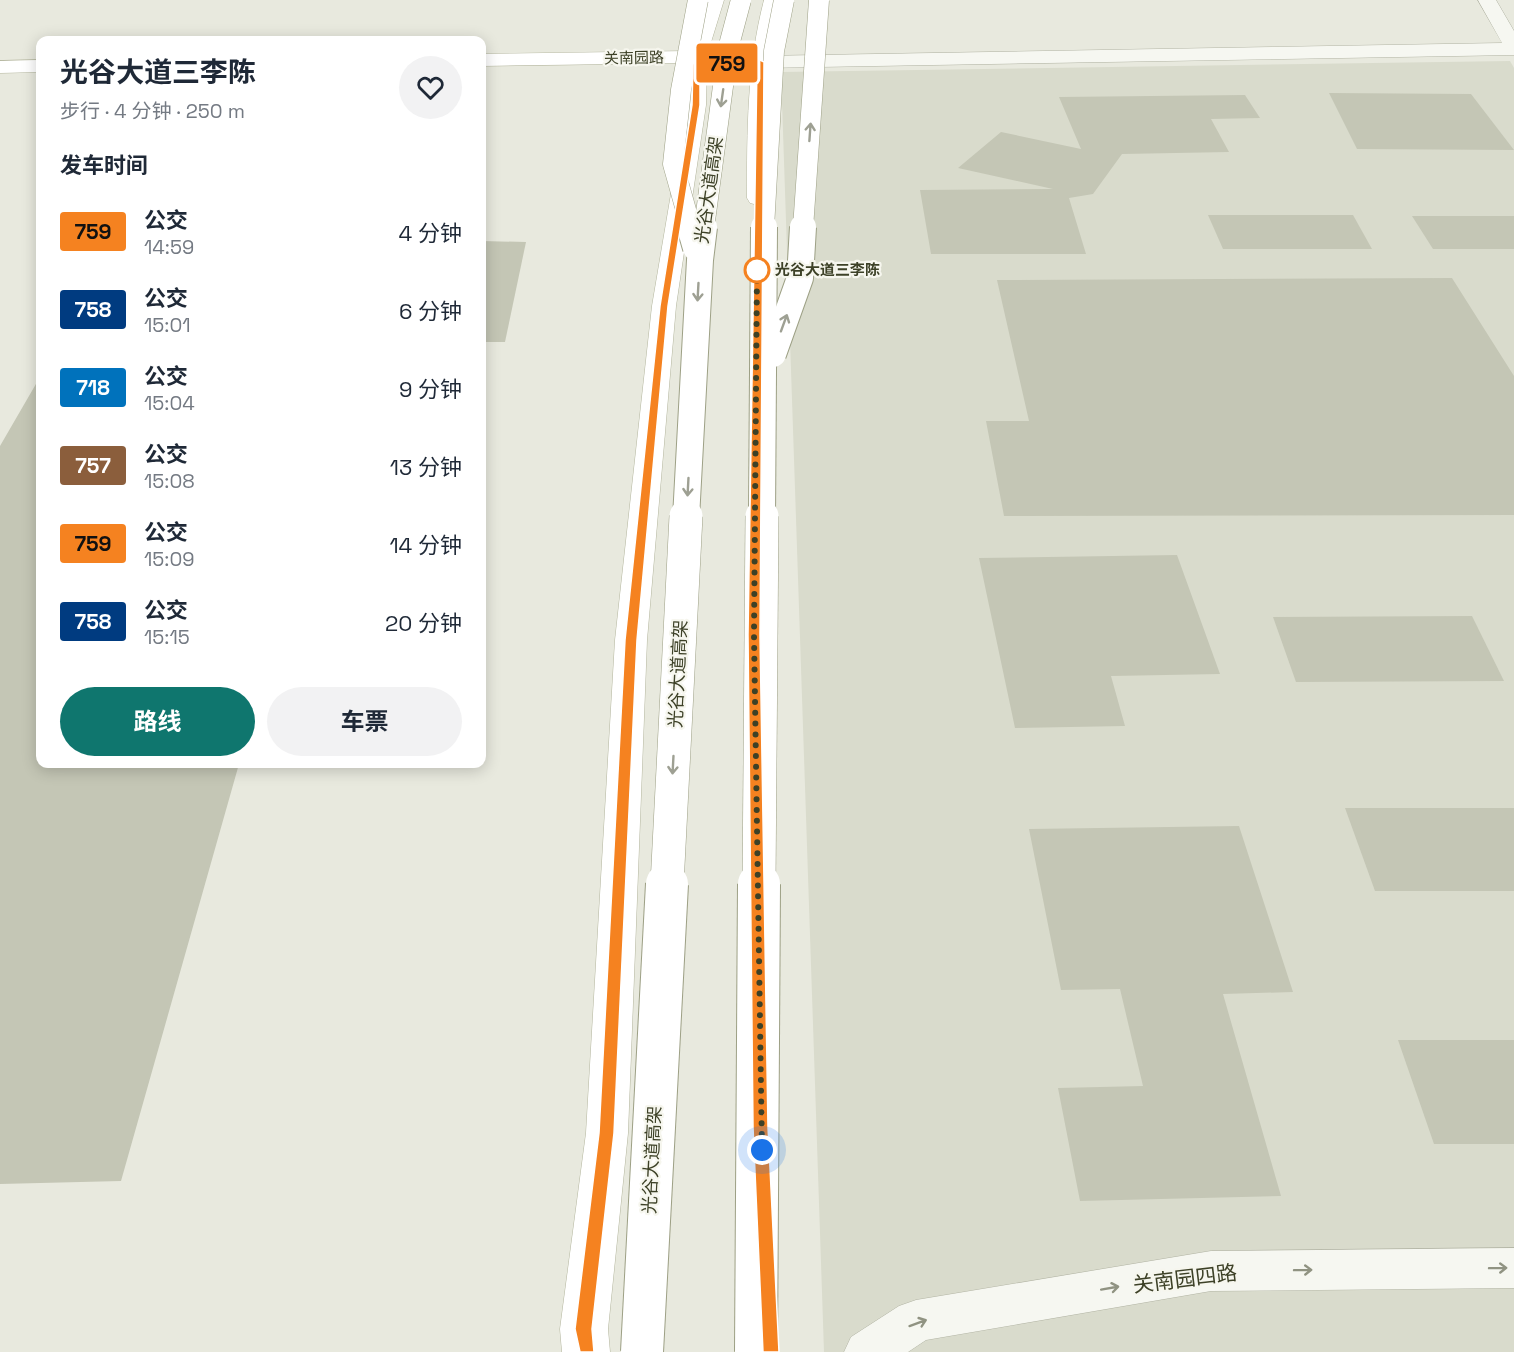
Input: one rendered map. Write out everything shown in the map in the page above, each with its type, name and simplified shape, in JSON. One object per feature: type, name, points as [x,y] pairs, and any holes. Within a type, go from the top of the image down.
[{"type":"main road","points":[[698,0],[681,90],[672,164],[700,260]]},
{"type":"main road","points":[[586,1352],[584,1329],[607,1133],[631,640],[664,306],[696,105],[697,60],[715,0]]},
{"type":"main road","name":"光谷大道高架","points":[[642,1352],[700,260],[728,49],[741,0]]},
{"type":"main road","points":[[771,1352],[760,1127],[754,635],[760,62],[765,29],[773,0]]},
{"type":"main road","points":[[756,1352],[764,218],[774,51],[783,0]]},
{"type":"main road","points":[[764,379],[800,278],[819,0]]},
{"type":"main road","name":"关南园路","points":[[486,60],[760,62]]},
{"type":"main road","name":"关南园路","points":[[486,67],[697,60]]},
{"type":"main road","points":[[0,66],[36,66]]},
{"type":"main road","points":[[0,73],[36,72]]},
{"type":"street","points":[[760,62],[1514,48],[1487,0]]},
{"type":"street","name":"关南园四路","points":[[868,1352],[916,1321],[1211,1271],[1514,1268]]},
{"type":"shaded area","points":[[1510,61],[1514,68],[1514,1352],[824,1352],[781,72]]},
{"type":"building","points":[[1329,93],[1471,94],[1514,150],[1357,149]]},
{"type":"building","points":[[1245,95],[1260,118],[1211,119],[1229,152],[1122,154],[1093,194],[1069,198],[1086,254],[931,254],[920,190],[1053,189],[958,168],[1001,132],[1081,149],[1059,97]]},
{"type":"building","points":[[1208,215],[1353,215],[1372,249],[1223,249]]},
{"type":"building","points":[[1412,216],[1514,216],[1514,249],[1433,249]]},
{"type":"building","points":[[486,241],[526,242],[505,342],[486,342]]},
{"type":"building","points":[[1452,278],[1514,376],[1514,515],[1004,516],[986,421],[1029,421],[997,280]]},
{"type":"building","points":[[36,384],[36,768],[238,768],[121,1181],[0,1184],[0,446]]},
{"type":"building","points":[[1177,555],[1220,674],[1111,676],[1125,726],[1015,728],[979,558]]},
{"type":"building","points":[[1472,616],[1504,681],[1296,682],[1273,617]]},
{"type":"building","points":[[1345,808],[1514,808],[1514,891],[1375,891]]},
{"type":"building","points":[[1239,826],[1293,992],[1223,994],[1281,1196],[1080,1201],[1058,1088],[1143,1086],[1120,989],[1061,990],[1029,829]]},
{"type":"building","points":[[1398,1040],[1514,1040],[1514,1144],[1434,1144]]},
{"type":"bus line","name":"759","points":[[586,1352],[584,1329],[607,1133],[631,640],[664,306],[696,105],[697,64],[760,62],[754,635],[760,1127],[771,1352]]},
{"type":"place","name":"光谷大道三李陈","points":[[757,270]]},
{"type":"route","points":[[757,270],[754,635],[762,1150]]}]
